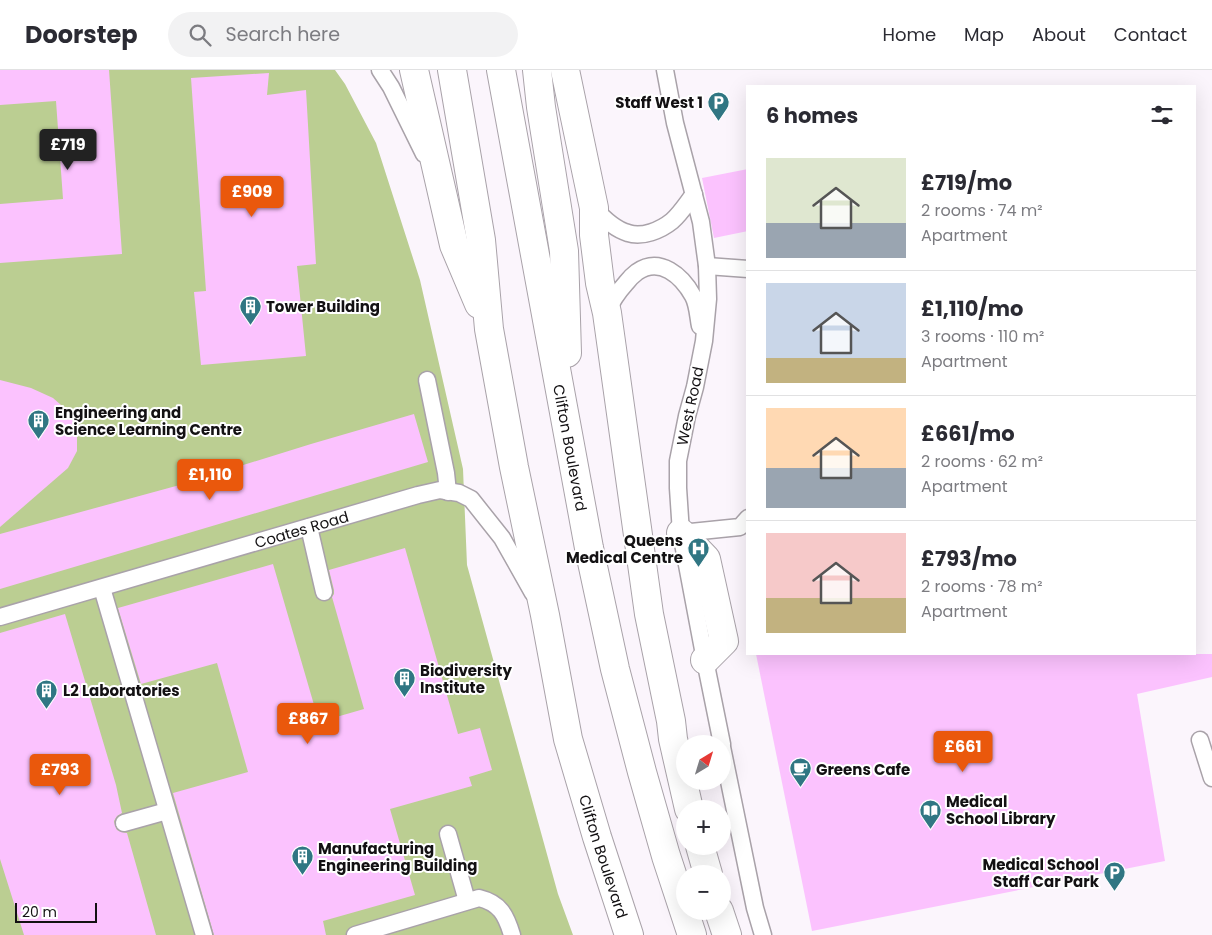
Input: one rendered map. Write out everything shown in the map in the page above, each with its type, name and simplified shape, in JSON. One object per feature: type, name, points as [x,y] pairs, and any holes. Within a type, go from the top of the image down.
[{"type":"main road","points":[[414,70],[454,245],[489,329]]},
{"type":"main road","name":"Clifton Boulevard","points":[[452,70],[480,240],[489,329],[514,467],[568,739],[596,837],[629,935]]},
{"type":"main road","name":"Clifton Boulevard","points":[[501,70],[589,548],[615,669],[644,782],[692,935]]},
{"type":"main road","points":[[537,70],[541,107],[564,251],[569,442]]},
{"type":"main road","points":[[565,70],[594,208],[594,235],[600,283],[607,313],[649,614],[687,800]]},
{"type":"main road","points":[[681,533],[706,558],[724,641],[705,660]]},
{"type":"main road","points":[[722,920],[727,935]]},
{"type":"lane","points":[[380,70],[391,87],[443,192]]},
{"type":"lane","name":"West Road","points":[[665,70],[675,123],[701,222],[707,266],[708,299],[704,341],[678,461],[681,533]]},
{"type":"lane","points":[[594,208],[607,222],[628,234],[648,233],[671,221],[685,207],[694,194]]},
{"type":"lane","points":[[607,313],[612,300],[635,272],[645,267],[658,265],[667,268],[676,275],[694,298],[704,341]]},
{"type":"lane","points":[[707,266],[746,269]]},
{"type":"lane","points":[[427,380],[446,473],[448,492]]},
{"type":"lane","name":"Coates Road","points":[[0,617],[440,490],[459,493],[471,499],[502,538],[544,615]]},
{"type":"lane","points":[[681,533],[740,527],[746,520]]},
{"type":"lane","points":[[309,527],[324,592]]},
{"type":"lane","points":[[102,588],[204,935]]},
{"type":"lane","points":[[705,660],[720,735]]},
{"type":"lane","points":[[1200,740],[1212,778]]},
{"type":"lane","points":[[731,789],[755,908],[763,935]]},
{"type":"lane","points":[[124,823],[167,812]]},
{"type":"lane","points":[[448,834],[467,901]]},
{"type":"lane","points":[[355,935],[403,928],[467,901],[479,898],[487,900],[501,910],[508,920],[512,935]]},
{"type":"green space","points":[[0,70],[335,70],[345,84],[376,143],[420,280],[463,469],[467,565],[558,894],[573,935],[0,935]]},
{"type":"building","points":[[0,70],[109,70],[122,254],[0,263],[0,204],[63,199],[56,101],[0,105]]},
{"type":"building","points":[[269,73],[267,95],[306,90],[316,264],[297,266],[306,356],[201,365],[194,292],[206,291],[191,78]]},
{"type":"building","points":[[746,169],[746,231],[714,238],[702,178]]},
{"type":"building","name":"Engineering and Science Learning Centre","points":[[0,380],[31,388],[53,398],[69,412],[77,429],[77,451],[68,468],[0,527]]},
{"type":"building","points":[[414,414],[428,462],[0,589],[0,534],[176,486]]},
{"type":"building","name":"Biodiversity Institute","points":[[405,548],[458,734],[480,728],[492,770],[469,777],[472,786],[390,809],[415,895],[323,921],[326,935],[214,935],[173,793],[248,772],[217,663],[141,684],[118,608],[273,564],[319,722],[364,709],[332,597],[334,590],[329,570]]},
{"type":"building","name":"L2 Laboratories","points":[[65,614],[116,785],[122,813],[114,821],[115,826],[117,830],[127,833],[156,935],[24,935],[0,859],[0,633]]},
{"type":"building","points":[[1212,654],[1212,677],[1137,694],[1165,861],[812,931],[756,655]]},
{"type":"place","name":"Staff West 1","points":[[719,121]]},
{"type":"place","name":"Tower Building","points":[[250,325]]},
{"type":"place","name":"Engineering and Science Learning Centre","points":[[39,440]]},
{"type":"place","name":"Queens Medical Centre","points":[[699,568]]},
{"type":"place","name":"Biodiversity Institute","points":[[404,698]]},
{"type":"place","name":"L2 Laboratories","points":[[47,709]]},
{"type":"place","name":"Greens Cafe","points":[[800,788]]},
{"type":"place","name":"Medical School Library","points":[[930,829]]},
{"type":"place","name":"Manufacturing Engineering Building","points":[[302,876]]},
{"type":"place","name":"Medical School Staff Car Park","points":[[1115,892]]}]
